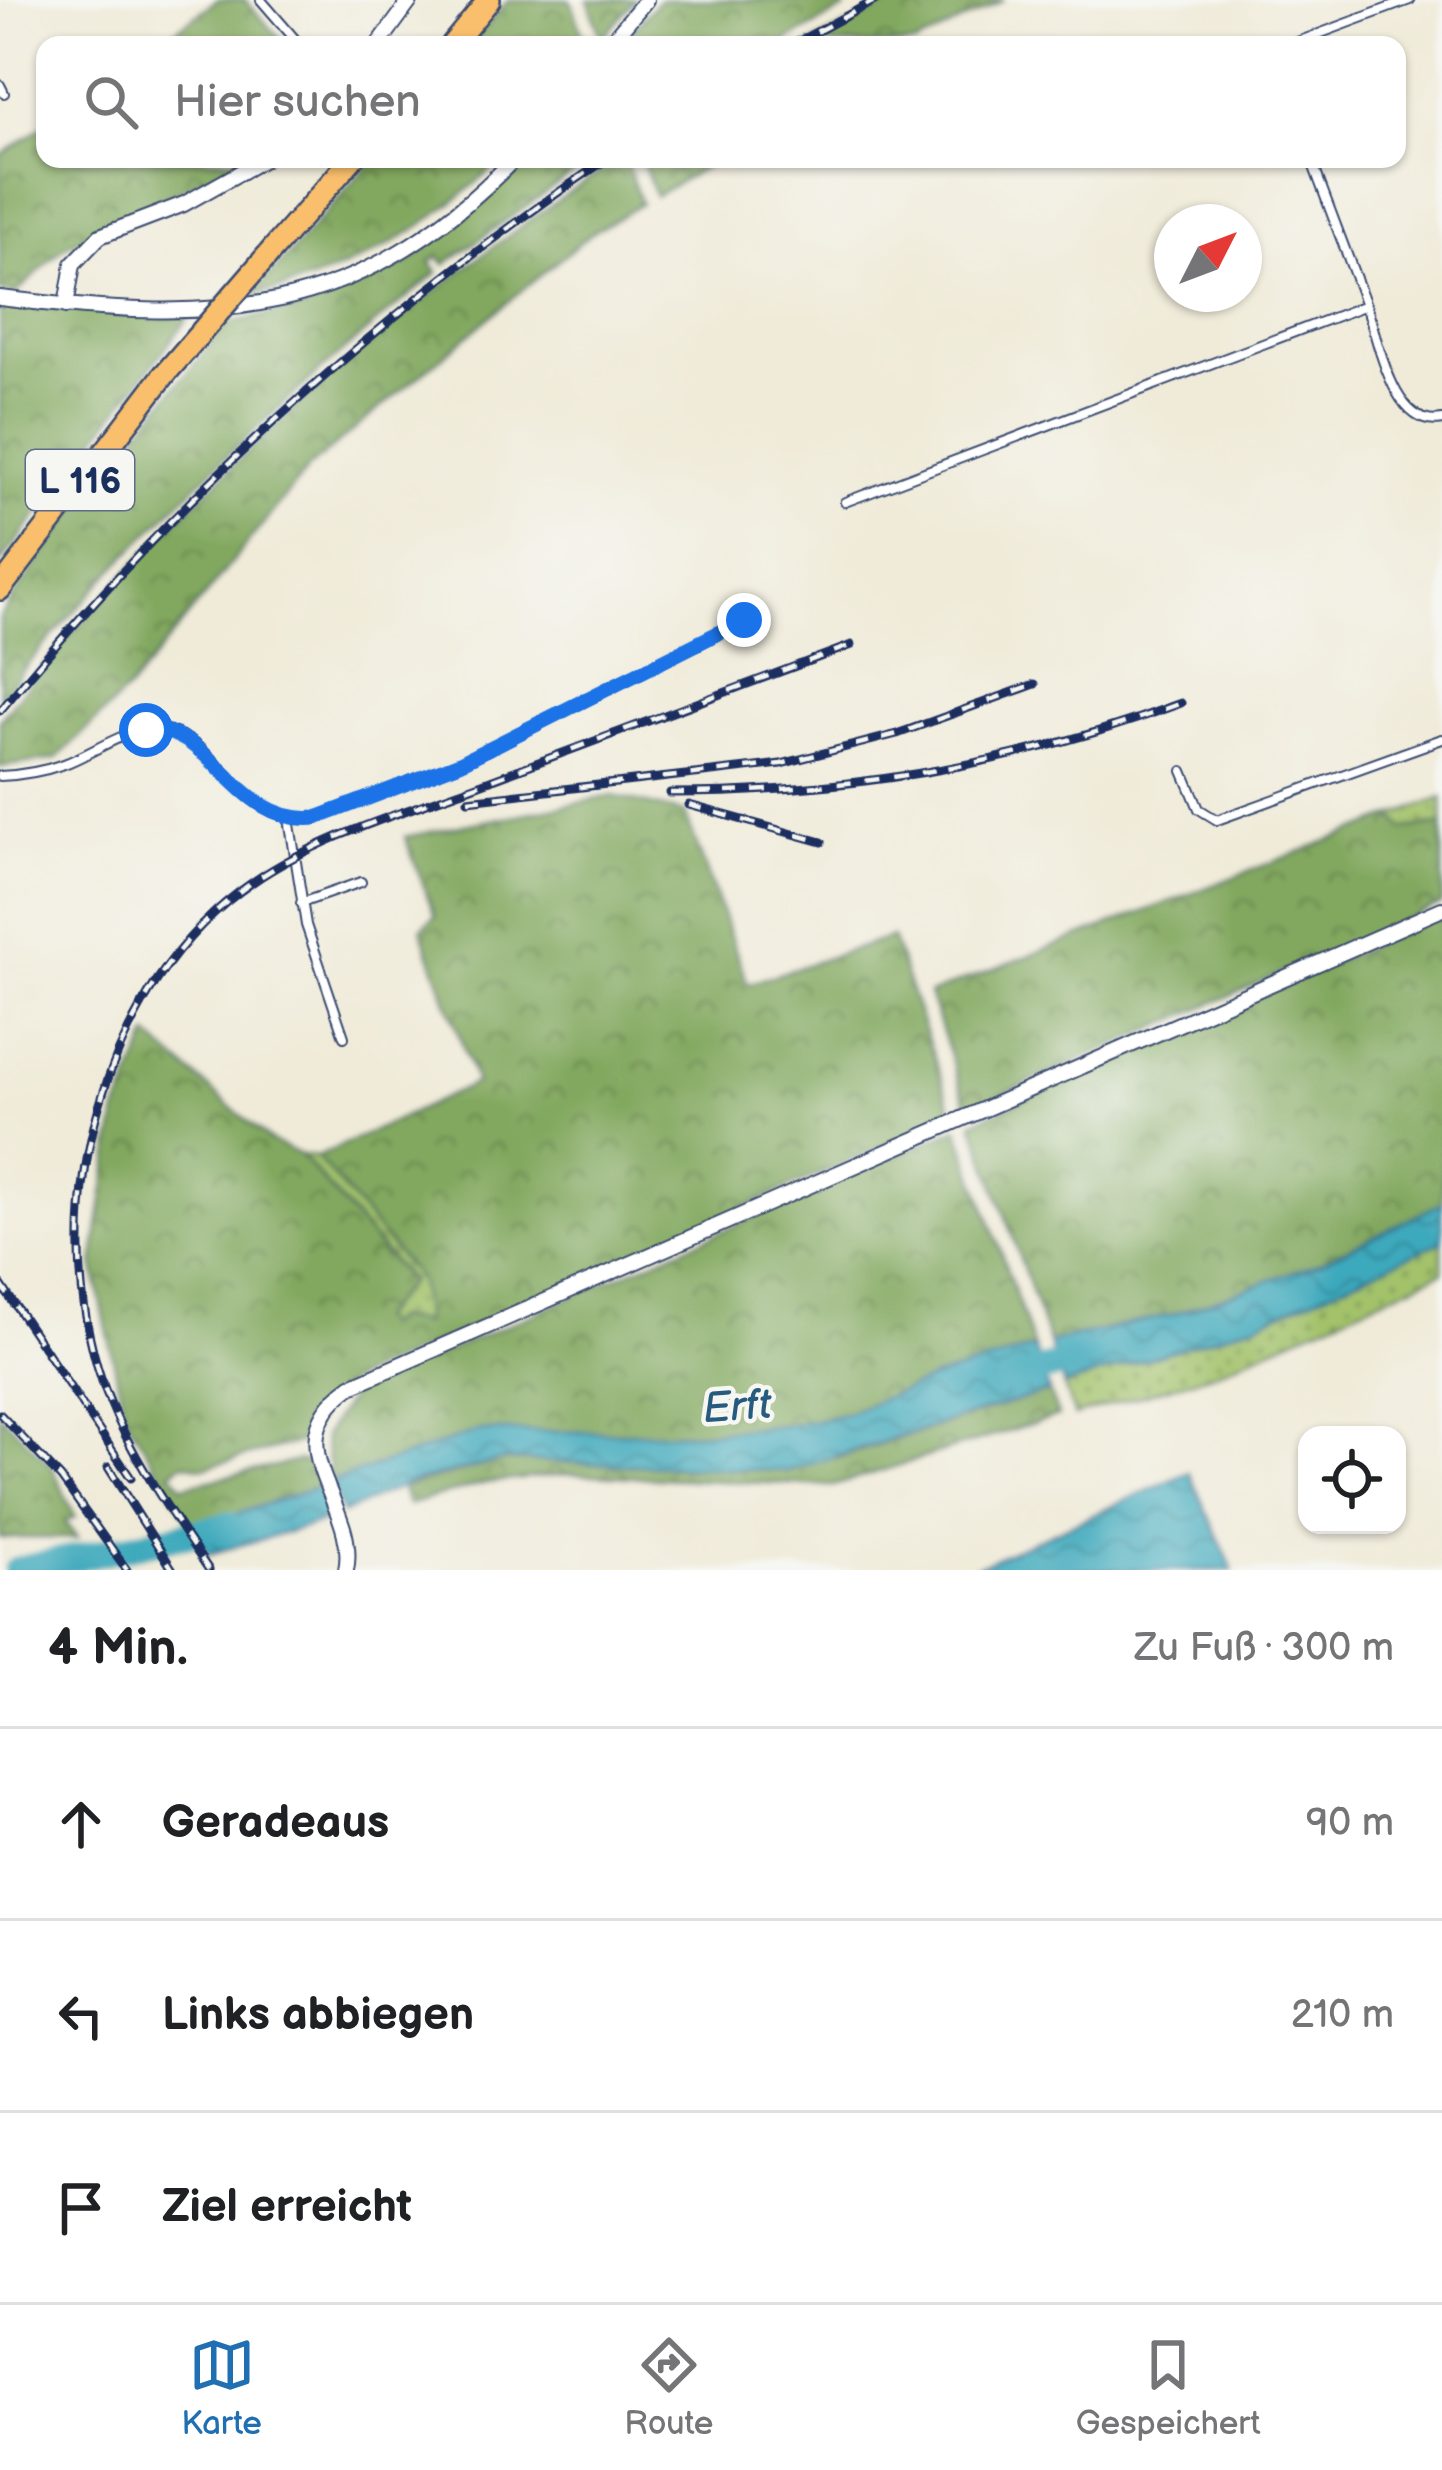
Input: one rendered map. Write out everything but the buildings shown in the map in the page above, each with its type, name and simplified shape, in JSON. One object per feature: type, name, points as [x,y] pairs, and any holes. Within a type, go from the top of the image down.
[{"type":"main road","points":[[459,36],[489,0]]},
{"type":"main road","name":"L 116","points":[[0,589],[164,375],[344,168]]},
{"type":"street","points":[[385,36],[411,0]]},
{"type":"street","points":[[616,36],[646,0]]},
{"type":"street","points":[[66,306],[73,264],[100,236],[206,193],[249,168]]},
{"type":"street","points":[[0,298],[66,306],[222,312],[316,291],[384,261],[458,212],[504,168]]},
{"type":"street","points":[[346,1570],[344,1535],[319,1466],[316,1440],[327,1411],[358,1382],[1442,909]]},
{"type":"lane","points":[[261,0],[292,36]]},
{"type":"lane","points":[[1313,36],[1410,0]]},
{"type":"lane","points":[[1314,168],[1406,408],[1425,422],[1442,420]]},
{"type":"lane","points":[[845,502],[1366,305]]},
{"type":"lane","points":[[0,776],[56,766],[140,731],[162,730],[183,739],[261,807],[289,818],[328,814],[442,771],[744,620]]},
{"type":"lane","points":[[1183,771],[1201,812],[1217,820],[1442,739]]},
{"type":"lane","points":[[289,818],[301,903],[344,1037]]},
{"type":"lane","points":[[301,903],[362,882]]},
{"type":"green space","points":[[217,0],[245,0],[278,36],[167,36]]},
{"type":"green space","points":[[508,0],[571,0],[583,36],[478,36]]},
{"type":"green space","points":[[588,0],[635,0],[605,36]]},
{"type":"green space","points":[[659,0],[841,0],[845,9],[796,36],[627,36]]},
{"type":"green space","points":[[899,0],[1004,0],[933,36],[826,36]]},
{"type":"green space","points":[[36,131],[36,168],[225,168],[64,247],[16,294],[0,291],[0,156]]},
{"type":"green space","points":[[365,168],[493,168],[387,246],[323,276],[252,296]]},
{"type":"green space","points":[[515,168],[580,168],[445,264],[438,256],[430,262],[438,272],[208,474],[101,582],[0,697],[0,616],[82,501],[228,323],[308,307],[409,262]]},
{"type":"green space","points":[[606,168],[628,168],[641,204],[591,233],[309,467],[130,688],[56,759],[0,767],[0,719],[137,561],[287,415],[448,281]]},
{"type":"green space","points":[[645,168],[703,168],[655,196]]},
{"type":"green space","points":[[0,298],[161,318],[192,313],[0,564]]},
{"type":"green space","points":[[613,796],[685,813],[748,984],[892,937],[954,1115],[351,1381],[324,1405],[308,1440],[205,1467],[183,1463],[171,1472],[183,1486],[298,1461],[309,1463],[319,1487],[193,1528],[125,1415],[93,1263],[117,1112],[149,1036],[270,1141],[301,1155],[409,1282],[378,1319],[384,1326],[395,1318],[424,1323],[419,1280],[317,1157],[476,1083],[421,929],[435,916],[405,837]]},
{"type":"green space","points":[[1442,798],[1442,825],[1402,829],[1393,816]]},
{"type":"green space","points":[[1393,816],[1403,829],[1442,825],[1442,904],[968,1109],[929,994]]},
{"type":"green space","points":[[1442,914],[1442,1203],[1318,1263],[1174,1314],[1049,1343],[973,1122]]},
{"type":"green space","points":[[958,1128],[1034,1348],[932,1379],[845,1414],[797,1424],[698,1433],[479,1431],[331,1482],[324,1436],[353,1392]]},
{"type":"green space","points":[[301,1155],[317,1157],[419,1280],[424,1323],[395,1318],[385,1327],[378,1319],[409,1281]]},
{"type":"green space","points":[[1442,1241],[1442,1272],[1211,1374],[1074,1416],[1064,1386],[1254,1324]]},
{"type":"green space","points":[[1049,1391],[1058,1416],[833,1486],[567,1474],[485,1483],[408,1505],[401,1488],[504,1460],[838,1458]]},
{"type":"green space","points":[[0,1414],[52,1466],[75,1517],[65,1521],[77,1538],[0,1538]]},
{"type":"water","points":[[1442,1203],[1442,1241],[1254,1324],[1064,1386],[1049,1343],[1174,1314],[1318,1263]]},
{"type":"water","points":[[1034,1348],[1049,1391],[788,1471],[504,1460],[408,1483],[342,1514],[331,1482],[479,1431],[698,1433],[797,1424],[845,1414],[932,1379]]},
{"type":"water","points":[[1189,1472],[1233,1570],[969,1570]]},
{"type":"water","points":[[319,1487],[331,1519],[317,1524],[209,1554],[193,1528]]},
{"type":"waterway","name":"Erft","points":[[1009,1381],[1092,1354]]},
{"type":"waterway","name":"Erft","points":[[17,1570],[230,1525]]},
{"type":"railway","points":[[809,36],[876,0]]},
{"type":"railway","points":[[0,711],[137,556],[283,413],[440,281],[594,168]]},
{"type":"railway","points":[[209,1570],[150,1479],[102,1381],[86,1315],[80,1246],[84,1176],[99,1106],[124,1040],[158,980],[201,926],[253,882],[306,851],[852,645]]},
{"type":"railway","points":[[468,800],[781,764],[897,734],[1035,684]]},
{"type":"railway","points":[[670,793],[800,788],[929,771],[1057,743],[1181,703]]},
{"type":"railway","points":[[689,805],[822,842]]},
{"type":"railway","points":[[0,1283],[131,1478]]},
{"type":"railway","points":[[0,1414],[61,1478],[127,1570]]},
{"type":"railway","points":[[108,1467],[173,1570]]},
{"type":"route","points":[[146,730],[179,736],[266,810],[316,818],[460,763],[744,620]]}]
